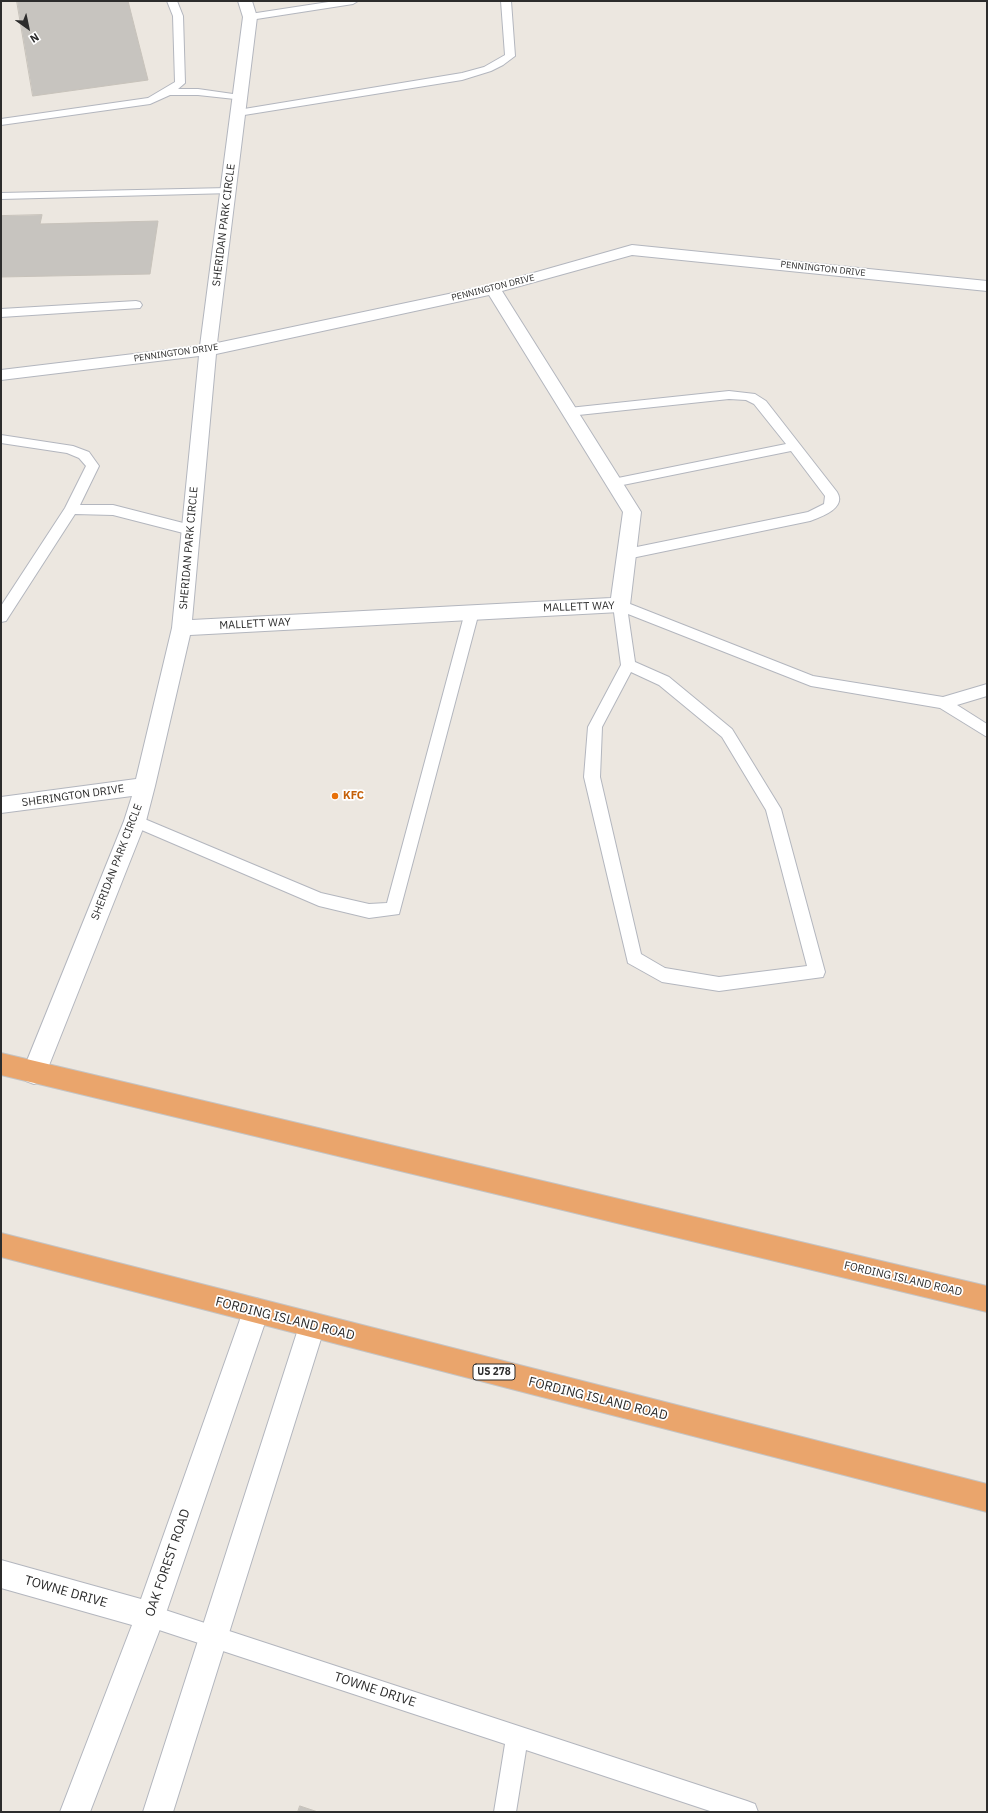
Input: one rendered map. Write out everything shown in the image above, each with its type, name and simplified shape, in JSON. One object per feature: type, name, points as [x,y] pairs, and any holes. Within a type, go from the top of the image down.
[{"type":"highway","name":"FORDING ISLAND ROAD","points":[[1,1064],[987,1299]]},
{"type":"highway","name":"FORDING ISLAND ROAD","points":[[1,1245],[987,1498]]},
{"type":"street","name":"SHERIDAN PARK CIRCLE","points":[[34,1073],[135,821],[145,786],[182,628],[208,350],[239,106],[247,9]]},
{"type":"street","name":"PENNINGTON DRIVE","points":[[1,375],[208,350],[493,289],[632,250],[987,286]]},
{"type":"street","name":"MALLETT WAY","points":[[182,628],[620,605],[632,512],[493,289]]},
{"type":"street","name":"SHERINGTON DRIVE","points":[[1,805],[145,786]]},
{"type":"street","name":"OAK FOREST ROAD","points":[[75,1812],[150,1616],[256,1311]]},
{"type":"street","points":[[158,1812],[312,1326]]},
{"type":"street","name":"TOWNE DRIVE","points":[[1,1574],[150,1616]]},
{"type":"lane","points":[[1,122],[150,101],[168,92],[180,83],[178,61],[178,16],[172,1]]},
{"type":"lane","points":[[247,9],[353,1]]},
{"type":"lane","points":[[168,92],[198,92],[239,106],[314,102],[474,73],[501,64],[510,56],[506,1]]},
{"type":"lane","points":[[1,196],[228,191]]},
{"type":"lane","points":[[1,313],[136,304]]},
{"type":"lane","points":[[569,412],[745,395],[755,398],[762,404],[832,495],[831,504],[825,511],[810,516],[627,554]]},
{"type":"lane","points":[[1,439],[69,449],[84,455],[93,466],[72,509],[1,617]]},
{"type":"lane","points":[[613,483],[795,446]]},
{"type":"lane","points":[[72,509],[113,510],[191,530]]},
{"type":"lane","points":[[628,664],[664,681],[727,733],[773,808],[817,972],[719,984],[662,975],[634,958],[592,777],[595,727],[628,664],[620,605],[811,681],[943,703],[987,731]]},
{"type":"lane","points":[[135,821],[319,899],[370,911],[393,909],[472,612]]},
{"type":"lane","points":[[943,703],[987,690]]},
{"type":"lane","name":"TOWNE DRIVE","points":[[150,1616],[748,1812]]},
{"type":"lane","points":[[505,1812],[517,1737]]},
{"type":"building","points":[[17,1],[128,1],[148,80],[33,96]]},
{"type":"building","points":[[42,215],[40,224],[158,221],[150,274],[1,277],[1,216]]},
{"type":"building","points":[[300,1806],[318,1812],[298,1812]]},
{"type":"place","name":"KFC","points":[[335,796]]}]
